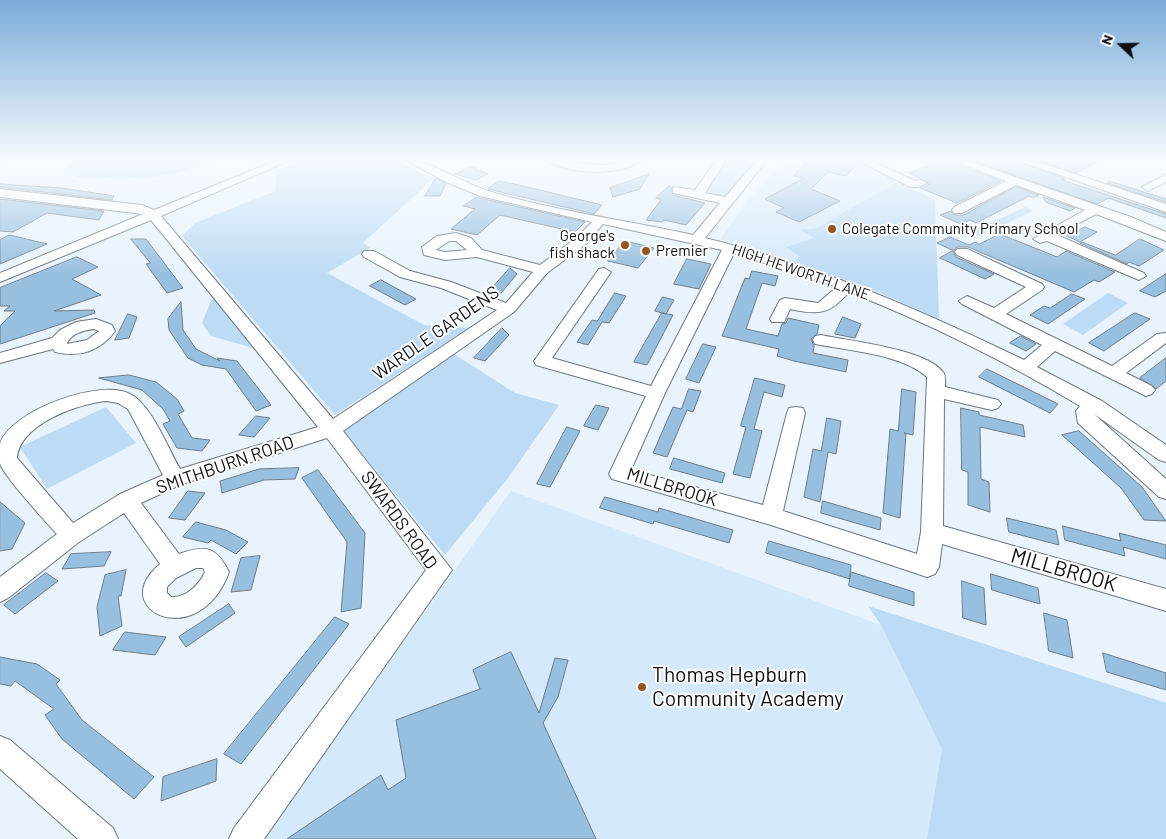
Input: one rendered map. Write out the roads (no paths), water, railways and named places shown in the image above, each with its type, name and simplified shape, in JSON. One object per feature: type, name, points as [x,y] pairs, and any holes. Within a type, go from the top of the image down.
[{"type":"street","points":[[46,198],[142,209],[152,214]]},
{"type":"street","points":[[0,278],[190,198]]},
{"type":"street","name":"HIGH HEWORTH LANE","points":[[510,198],[730,248],[794,267],[846,286],[908,311],[1026,368],[1096,405],[1166,455]]},
{"type":"street","points":[[715,198],[727,201]]},
{"type":"street","points":[[696,240],[729,198]]},
{"type":"street","points":[[958,210],[981,198]]},
{"type":"street","points":[[1063,198],[1126,220],[1166,237]]},
{"type":"street","points":[[1136,198],[1166,208]]},
{"type":"street","points":[[1126,220],[1153,204]]},
{"type":"street","points":[[1044,238],[1094,209]]},
{"type":"street","name":"SWARDS ROAD","points":[[152,214],[331,430],[440,570],[245,839]]},
{"type":"street","name":"WARDLE GARDENS","points":[[331,430],[509,309],[542,270],[581,241],[600,220]]},
{"type":"street","points":[[1044,238],[1139,276]]},
{"type":"street","name":"MILLBROOK","points":[[730,248],[656,393],[618,474],[771,516],[928,567],[932,532],[936,375],[931,368],[915,360],[820,340]]},
{"type":"street","points":[[962,252],[1037,287],[994,315]]},
{"type":"street","points":[[477,253],[542,270]]},
{"type":"street","points":[[369,254],[405,274],[446,285],[509,309]]},
{"type":"street","points":[[604,272],[542,361],[656,393]]},
{"type":"street","points":[[778,319],[785,303],[816,309],[824,308],[846,286]]},
{"type":"street","points":[[967,301],[1052,345],[1146,390]]},
{"type":"street","points":[[1113,374],[1163,338]]},
{"type":"street","points":[[0,358],[58,342]]},
{"type":"street","points":[[1026,368],[1052,345]]},
{"type":"street","points":[[936,391],[992,404]]},
{"type":"street","points":[[71,536],[7,460],[8,446],[18,434],[54,410],[93,395],[120,395],[129,398],[135,405],[175,478]]},
{"type":"street","points":[[1096,405],[1085,411],[1085,418],[1166,491]]},
{"type":"street","points":[[771,516],[796,413]]},
{"type":"street","name":"SMITHBURN ROAD","points":[[0,591],[71,536],[128,500],[175,478],[331,430]]},
{"type":"street","points":[[1140,435],[1166,442]]},
{"type":"street","points":[[128,500],[174,565]]},
{"type":"street","name":"MILLBROOK","points":[[932,532],[1166,600]]},
{"type":"street","points":[[0,750],[102,839]]},
{"type":"place","name":"Colegate Community Primary School","points":[[832,229]]},
{"type":"place","name":"George's fish shack","points":[[625,245]]},
{"type":"place","name":"Premier","points":[[646,251]]},
{"type":"place","name":"Thomas Hepburn Community Academy","points":[[642,687]]}]
